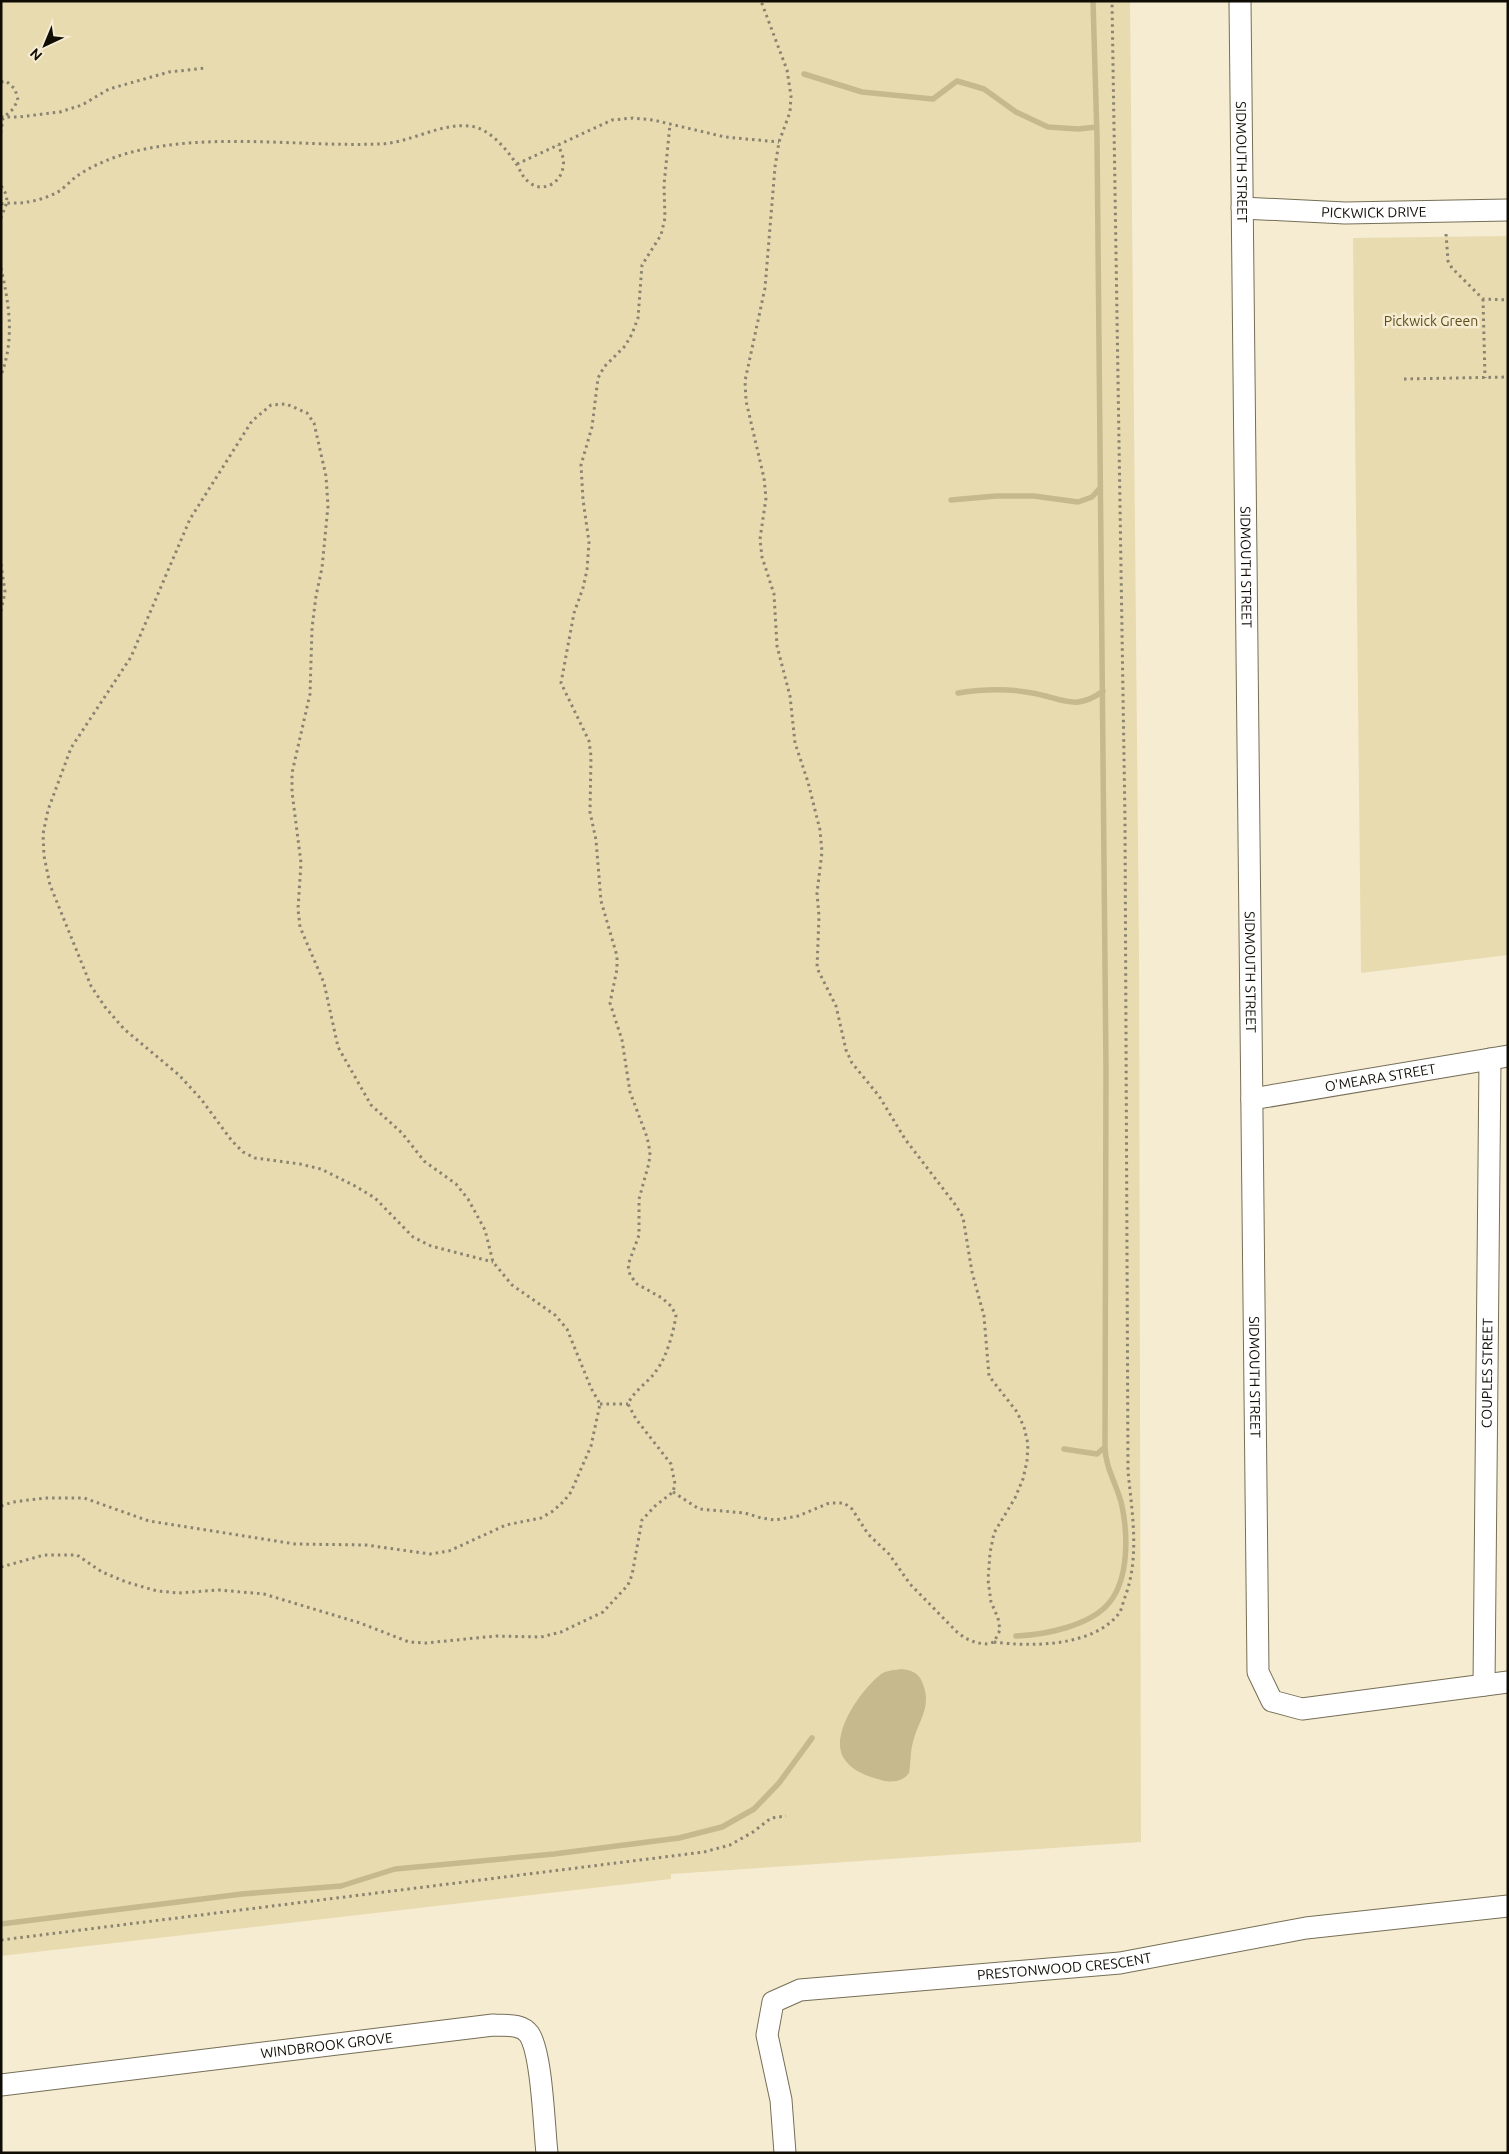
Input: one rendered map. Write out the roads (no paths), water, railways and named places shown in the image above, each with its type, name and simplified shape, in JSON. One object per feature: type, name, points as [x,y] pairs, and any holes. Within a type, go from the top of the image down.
[{"type":"street","name":"SIDMOUTH STREET","points":[[1240,1],[1258,1672],[1272,1701],[1302,1709],[1508,1682]]},
{"type":"street","name":"PICKWICK DRIVE","points":[[1242,208],[1344,213],[1508,210]]},
{"type":"street","name":"O'MEARA STREET","points":[[1252,1099],[1499,1058]]},
{"type":"street","name":"COUPLES STREET","points":[[1484,1685],[1499,1058]]},
{"type":"street","name":"PRESTONWOOD CRESCENT","points":[[786,2153],[781,2100],[767,2035],[773,2002],[800,1990],[1120,1963],[1306,1928],[1508,1906]]},
{"type":"street","name":"WINDBROOK GROVE","points":[[1,2085],[483,2027],[516,2026],[529,2033],[538,2055],[546,2153]]},
{"type":"waterway","points":[[1016,1636],[1040,1634],[1066,1628],[1101,1611],[1116,1593],[1123,1569],[1126,1543],[1122,1506],[1109,1470],[1105,1447],[1106,1070],[1097,137],[1093,1]]},
{"type":"waterway","points":[[804,74],[862,92],[933,99],[957,81],[984,89],[1016,112],[1048,127],[1078,129],[1097,127]]},
{"type":"waterway","points":[[951,500],[996,496],[1034,496],[1078,502],[1092,497],[1100,488]]},
{"type":"waterway","points":[[958,693],[1014,690],[1068,702],[1076,702],[1084,701],[1103,691]]},
{"type":"waterway","points":[[1064,1449],[1097,1454],[1105,1447]]},
{"type":"waterway","points":[[1,1924],[242,1894],[341,1886],[395,1869],[554,1854],[679,1838],[722,1827],[754,1809],[779,1783],[812,1738]]},
{"type":"park label","name":"Pickwick Green","points":[[1431,321]]}]
